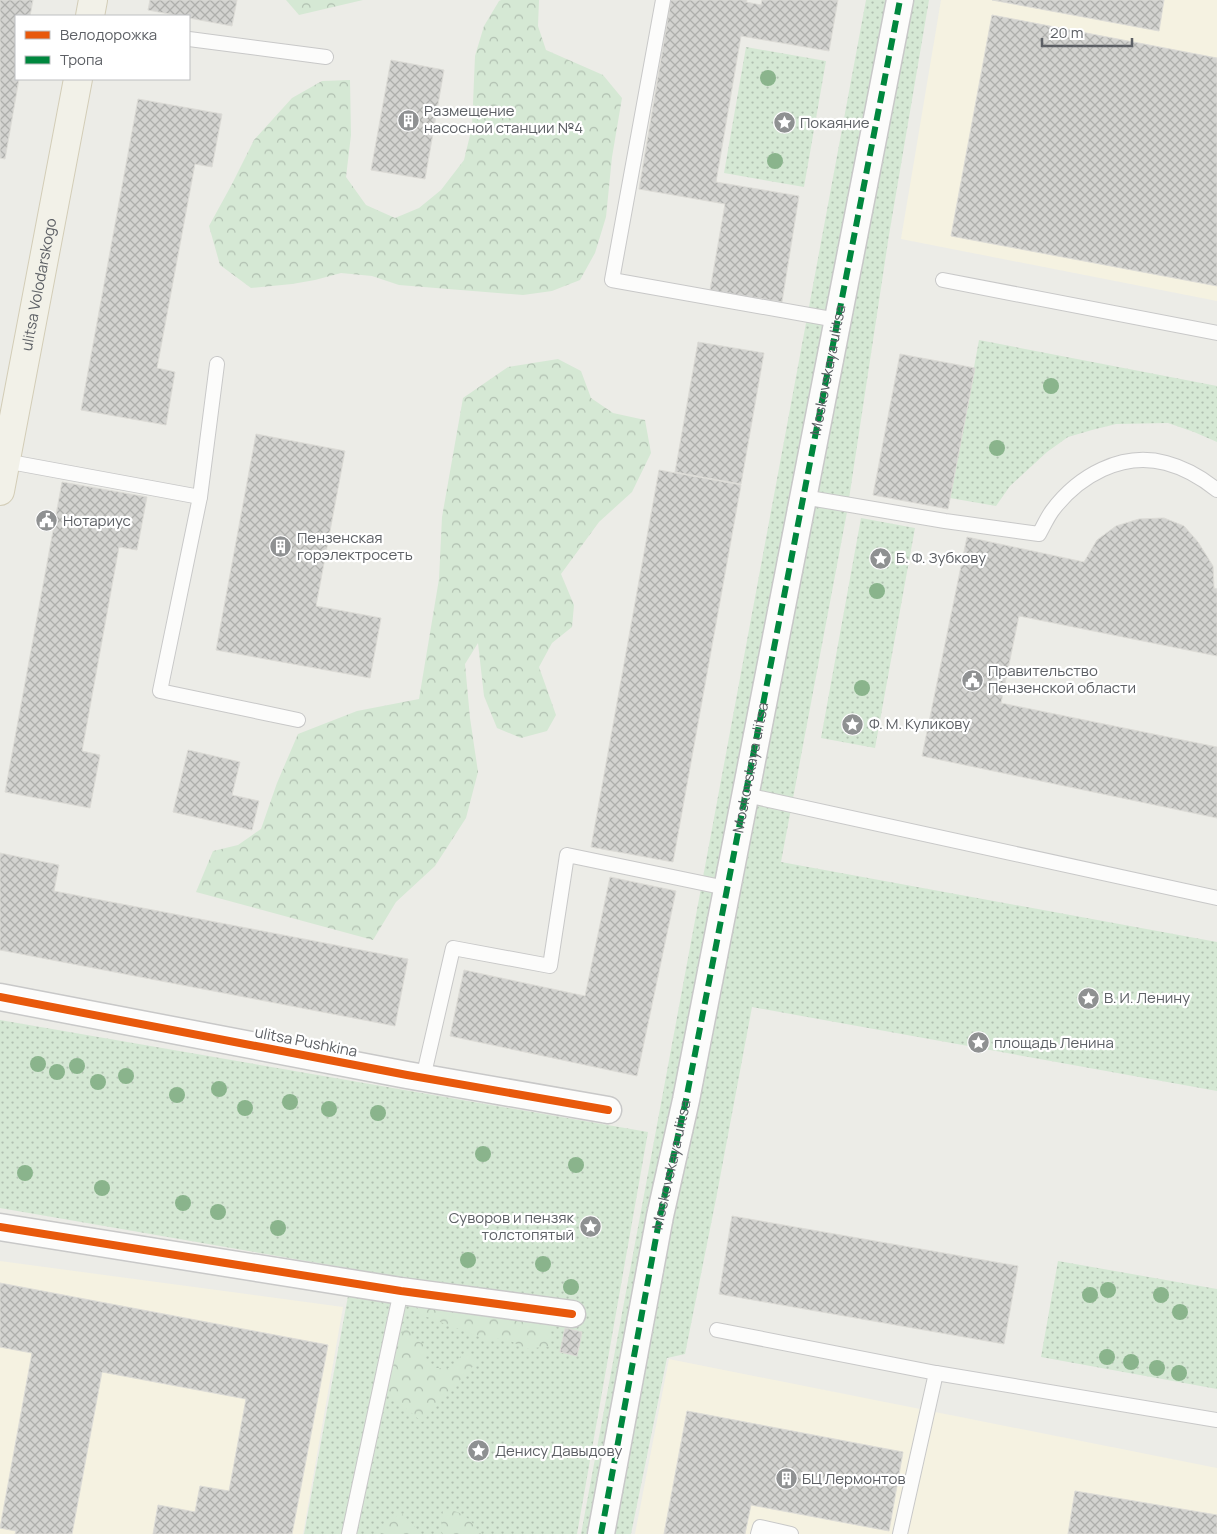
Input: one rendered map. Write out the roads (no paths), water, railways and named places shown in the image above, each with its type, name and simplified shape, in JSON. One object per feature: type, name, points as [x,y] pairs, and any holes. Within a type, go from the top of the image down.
[{"type":"main road","points":[[90,15],[93,0]]},
{"type":"main road","name":"ulitsa Volodarskogo","points":[[0,491],[78,80]]},
{"type":"street","name":"Moskovskaya ulitsa","points":[[601,1534],[657,1232],[686,1100],[900,0]]},
{"type":"street","name":"ulitsa Pushkina","points":[[0,997],[423,1078],[608,1110]]},
{"type":"street","points":[[0,1227],[400,1292],[572,1314]]},
{"type":"lane","points":[[663,0],[612,280],[837,320]]},
{"type":"lane","points":[[190,39],[326,58]]},
{"type":"lane","points":[[943,280],[1217,333]]},
{"type":"lane","points":[[217,364],[200,497],[160,691],[298,720]]},
{"type":"lane","points":[[5,461],[200,497]]},
{"type":"lane","points":[[803,497],[945,521],[1039,534],[1051,512],[1075,486],[1097,471],[1114,465],[1131,461],[1165,462],[1201,478],[1217,490]]},
{"type":"lane","points":[[746,795],[1217,898]]},
{"type":"lane","points":[[423,1078],[454,948],[550,966],[567,855],[726,888]]},
{"type":"lane","points":[[349,1534],[400,1292]]},
{"type":"lane","points":[[717,1330],[936,1373],[1217,1420]]},
{"type":"lane","points":[[900,1534],[936,1373]]},
{"type":"lane","points":[[758,1534],[760,1528],[791,1534]]},
{"type":"place","name":"Размещение насосной станции №4","points":[[408,120]]},
{"type":"place","name":"Покаяние","points":[[784,123]]},
{"type":"place","name":"Нотариус","points":[[47,521]]},
{"type":"place","name":"Пензенская горэлектросеть","points":[[281,547]]},
{"type":"place","name":"Б. Ф. Зубкову","points":[[880,558]]},
{"type":"place","name":"Правительство Пензенской области","points":[[972,680]]},
{"type":"place","name":"Ф. М. Куликову","points":[[853,724]]},
{"type":"place","name":"В. И. Ленину","points":[[1088,998]]},
{"type":"place","name":"площадь Ленина","points":[[978,1043]]},
{"type":"place","name":"Суворов и пензяк толстопятый","points":[[590,1227]]},
{"type":"place","name":"Денису Давыдову","points":[[479,1451]]},
{"type":"place","name":"БЦ Лермонтов","points":[[786,1479]]}]
